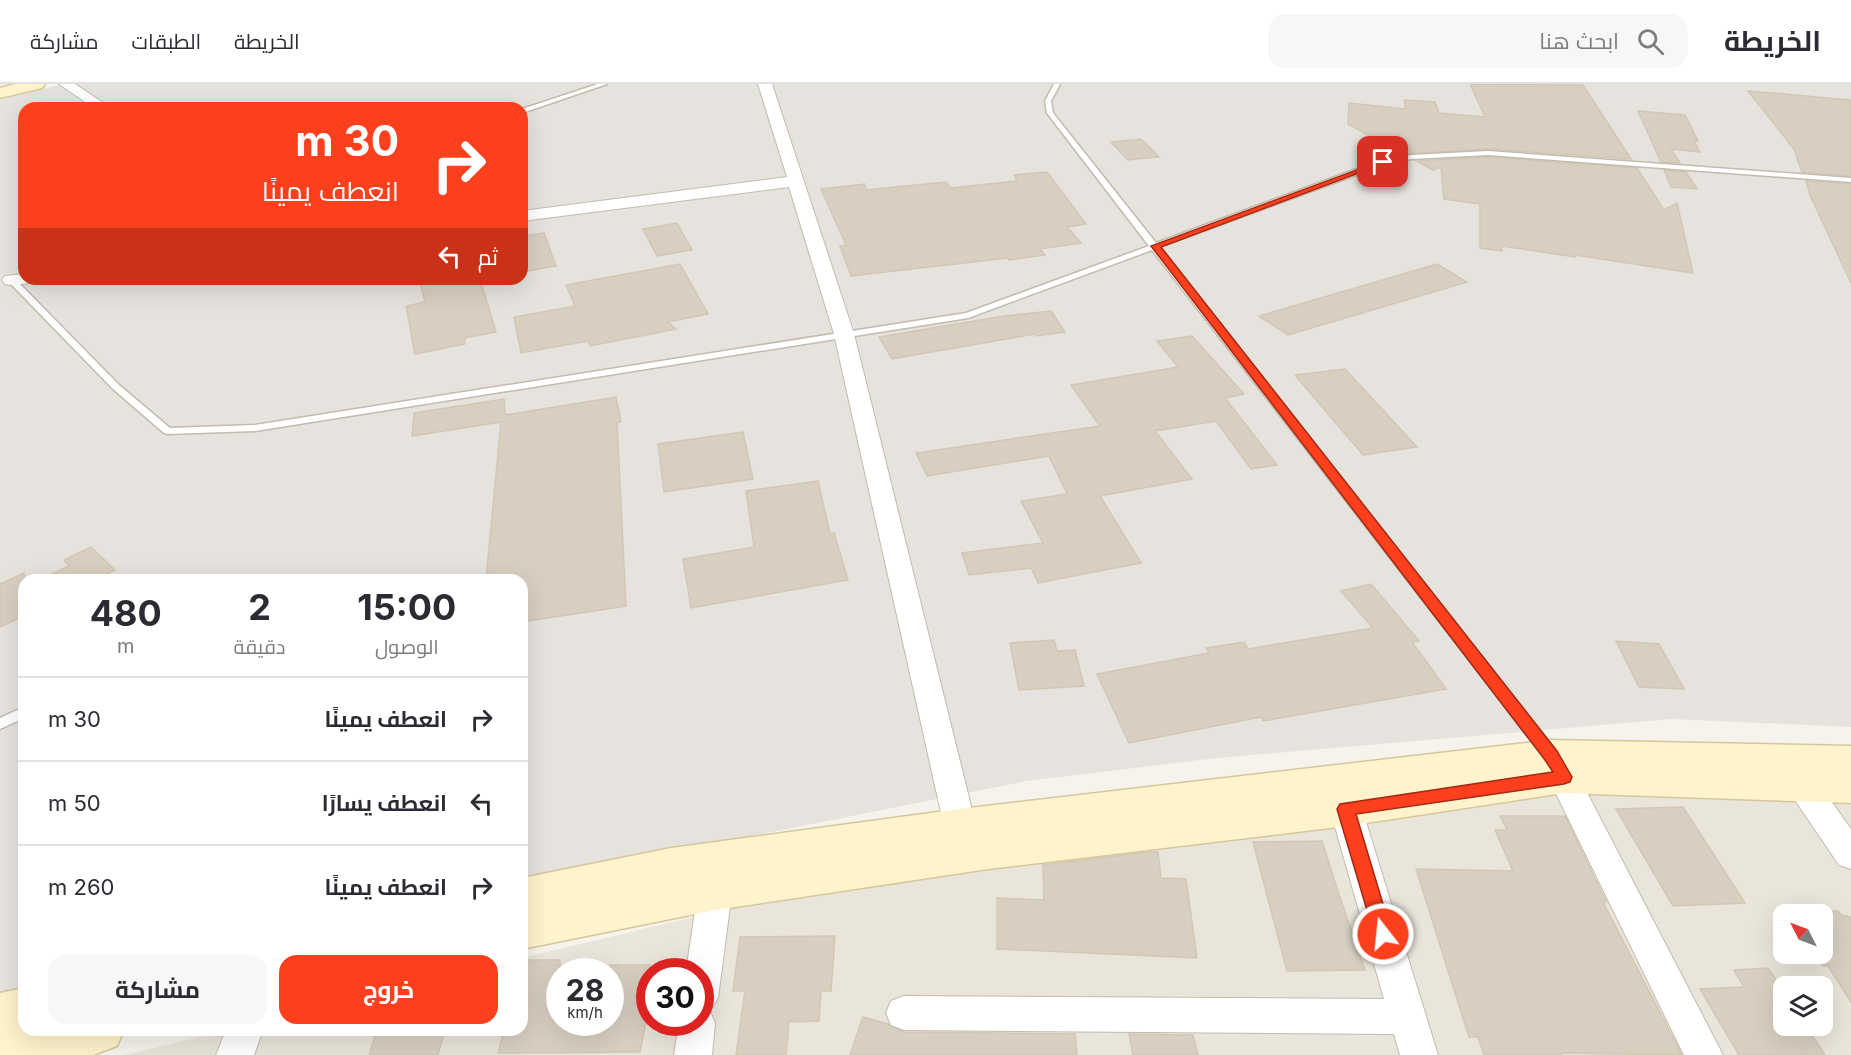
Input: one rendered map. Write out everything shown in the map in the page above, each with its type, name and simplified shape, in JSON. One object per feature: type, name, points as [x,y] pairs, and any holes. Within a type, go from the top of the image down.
[{"type":"main road","points":[[0,93],[36,84]]},
{"type":"main road","points":[[528,896],[671,866],[960,826],[1558,766],[1793,772],[1851,762]]},
{"type":"main road","points":[[528,928],[715,891],[988,850],[1346,809],[1558,766]]},
{"type":"main road","points":[[1793,772],[1851,787]]},
{"type":"main road","points":[[0,1017],[18,1012]]},
{"type":"main road","points":[[0,1054],[75,1036]]},
{"type":"street","points":[[66,84],[94,102]]},
{"type":"street","points":[[765,84],[844,334],[960,826]]},
{"type":"street","points":[[528,215],[796,181]]},
{"type":"street","points":[[1558,766],[1704,1055]]},
{"type":"street","points":[[1793,772],[1851,855]]},
{"type":"street","points":[[1346,809],[1419,1055]]},
{"type":"street","points":[[706,958],[715,891]]},
{"type":"street","points":[[904,1013],[1408,1017]]},
{"type":"street","points":[[235,1055],[243,1036]]},
{"type":"street","points":[[693,1055],[695,1036]]},
{"type":"lane","points":[[528,109],[604,84]]},
{"type":"lane","points":[[1057,84],[1048,101],[1050,113],[1558,766]]},
{"type":"lane","points":[[26,285],[116,387],[168,431],[255,429],[968,315],[1383,162],[1411,157],[1488,153],[1851,180]]},
{"type":"lane","points":[[0,724],[18,715]]},
{"type":"shaded area","points":[[63,84],[1851,84],[1851,727],[1672,719],[1217,758],[1027,781],[528,881],[528,574],[18,574],[18,1008],[0,1011],[0,100]]},
{"type":"shaded area","points":[[1464,793],[1851,793],[1851,1055],[124,1055],[204,1036],[528,1036],[528,957],[719,911]]},
{"type":"building","points":[[1470,84],[1583,85],[1631,159],[1488,149],[1403,154],[1348,124],[1349,103],[1406,109],[1404,100],[1435,102],[1439,113],[1485,117]]},
{"type":"building","points":[[1748,91],[1851,100],[1851,176],[1802,172],[1794,149]]},
{"type":"building","points":[[1638,111],[1685,115],[1698,141],[1694,141],[1700,152],[1671,149],[1680,163],[1661,162]]},
{"type":"building","points":[[1141,139],[1159,157],[1128,160],[1111,142]]},
{"type":"building","points":[[1488,157],[1637,168],[1664,210],[1677,203],[1693,273],[1502,246],[1502,251],[1480,248],[1480,204],[1444,199],[1441,167],[1433,170],[1416,161]]},
{"type":"building","points":[[1664,170],[1686,172],[1697,189],[1671,187]]},
{"type":"building","points":[[1047,172],[1086,224],[1067,227],[1081,243],[1040,249],[1045,255],[851,276],[840,246],[846,245],[821,189],[865,184],[866,190],[946,182],[951,188],[1017,181],[1014,175]]},
{"type":"building","points":[[1806,181],[1851,184],[1851,283],[1810,195]]},
{"type":"building","points":[[677,223],[692,250],[657,256],[643,229]]},
{"type":"building","points":[[544,233],[556,266],[528,271],[528,235]]},
{"type":"building","points":[[680,264],[708,314],[668,322],[676,329],[590,346],[588,341],[521,353],[514,317],[575,306],[566,285]]},
{"type":"building","points":[[1437,264],[1467,282],[1288,335],[1259,316]]},
{"type":"building","points":[[421,285],[482,285],[496,332],[464,338],[465,344],[415,354],[406,306],[425,302]]},
{"type":"building","points":[[1051,311],[1065,332],[1036,336],[1035,334],[892,359],[879,337],[1004,316]]},
{"type":"building","points":[[1192,336],[1244,394],[1225,398],[1277,465],[1251,469],[1216,421],[1155,431],[1192,479],[1100,496],[1141,563],[1038,583],[1031,568],[969,575],[962,553],[1043,543],[1021,501],[1067,494],[1049,456],[927,476],[916,453],[1100,426],[1071,385],[1178,367],[1157,341]]},
{"type":"building","points":[[1345,369],[1417,447],[1363,455],[1295,375]]},
{"type":"building","points":[[616,397],[621,422],[617,423],[626,606],[528,621],[528,574],[487,574],[501,422],[412,436],[414,413],[504,399],[505,415]]},
{"type":"building","points":[[743,432],[753,479],[664,492],[658,444]]},
{"type":"building","points":[[818,481],[830,534],[834,533],[848,580],[691,608],[683,559],[754,547],[746,491]]},
{"type":"building","points":[[91,547],[115,570],[107,574],[52,574],[69,566],[64,560]]},
{"type":"building","points":[[18,576],[18,619],[0,627],[0,584]]},
{"type":"building","points":[[1371,584],[1419,641],[1412,642],[1446,689],[1263,721],[1261,717],[1129,743],[1097,674],[1209,653],[1206,648],[1244,642],[1248,649],[1373,628],[1341,591]]},
{"type":"building","points":[[1054,640],[1057,651],[1075,650],[1084,686],[1019,690],[1010,643]]},
{"type":"building","points":[[1616,641],[1659,644],[1684,689],[1639,687]]},
{"type":"building","points":[[1683,807],[1745,903],[1673,906],[1616,809]]},
{"type":"building","points":[[1500,816],[1565,816],[1606,902],[1603,902],[1682,1055],[1561,1053],[1562,1055],[1484,1055],[1478,1037],[1469,1037],[1416,869],[1513,871],[1495,830],[1507,830]]},
{"type":"building","points":[[1322,841],[1365,970],[1287,971],[1253,842]]},
{"type":"building","points":[[1158,852],[1161,878],[1186,879],[1197,958],[997,949],[997,898],[1044,900],[1043,865]]},
{"type":"building","points":[[1833,911],[1838,911],[1841,915],[1851,917],[1851,1002],[1828,966],[1822,966],[1822,964],[1833,964]]},
{"type":"building","points":[[835,936],[831,991],[821,991],[819,1021],[789,1022],[786,1055],[736,1055],[745,991],[733,991],[740,937]]},
{"type":"building","points":[[528,960],[546,960],[546,1036],[624,1036],[624,965],[636,965],[636,1036],[643,1036],[640,1052],[498,1053],[502,1036],[528,1036]]},
{"type":"building","points":[[1768,968],[1774,976],[1773,1036],[1813,1036],[1825,1055],[1739,1055],[1700,989],[1744,987],[1734,970]]},
{"type":"building","points":[[863,1017],[888,1024],[904,1032],[1075,1034],[1077,1055],[850,1055]]},
{"type":"building","points":[[1129,1034],[1193,1035],[1198,1055],[1133,1055]]},
{"type":"building","points":[[375,1036],[443,1036],[438,1055],[369,1055]]},
{"type":"route","points":[[1383,162],[1155,246],[1551,755],[1564,777],[1435,794],[1346,809],[1383,934]]}]
